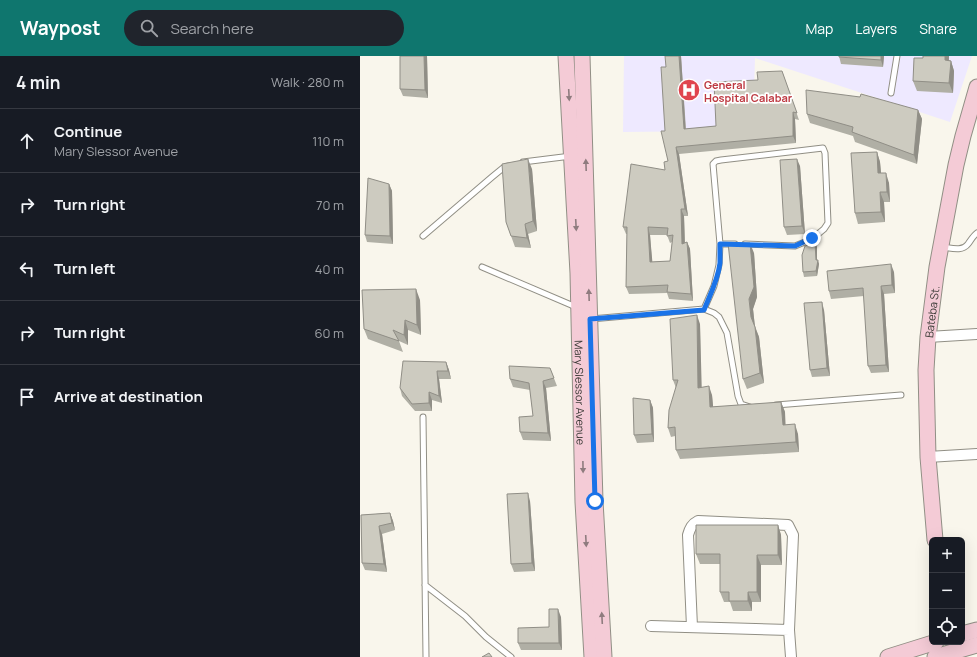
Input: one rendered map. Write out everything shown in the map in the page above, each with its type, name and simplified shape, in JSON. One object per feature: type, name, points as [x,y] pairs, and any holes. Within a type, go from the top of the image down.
[{"type":"main road","name":"Mary Slessor Avenue","points":[[566,56],[578,273],[584,502],[592,657]]},
{"type":"main road","name":"Mary Slessor Avenue","points":[[582,56],[595,501],[604,657]]},
{"type":"main road","name":"Bateba St.","points":[[935,537],[928,457],[926,370],[928,337],[937,267],[956,165],[970,122],[977,87]]},
{"type":"main road","points":[[965,633],[977,630]]},
{"type":"main road","points":[[888,657],[929,644]]},
{"type":"main road","points":[[943,651],[977,645]]},
{"type":"street","points":[[928,337],[977,334]]},
{"type":"street","points":[[928,457],[977,454]]},
{"type":"street","points":[[692,627],[688,535],[693,524],[698,521],[788,525],[793,535],[789,630],[792,657]]},
{"type":"street","points":[[651,626],[789,630]]},
{"type":"lane","points":[[891,93],[897,56]]},
{"type":"lane","points":[[704,310],[714,286],[720,265],[720,244],[713,164],[716,161],[822,148],[825,153],[828,223],[824,230],[812,238],[795,246],[720,244]]},
{"type":"lane","points":[[423,236],[504,168],[516,163],[572,156]]},
{"type":"lane","points":[[941,247],[960,249],[966,247],[977,233]]},
{"type":"lane","points":[[482,267],[579,308]]},
{"type":"lane","points":[[590,319],[704,310],[714,313],[719,317],[727,333],[738,396],[741,404],[750,407],[758,406]]},
{"type":"lane","points":[[774,405],[901,395]]},
{"type":"lane","points":[[423,417],[426,657]]},
{"type":"lane","points":[[425,585],[465,616],[486,637],[511,657]]},
{"type":"shaded area","name":"General Hospital Calabar","points":[[624,56],[972,56],[950,122],[755,58],[753,122],[718,131],[623,132]]},
{"type":"building","points":[[400,56],[424,56],[425,90],[400,89]]},
{"type":"building","points":[[665,56],[679,56],[684,129],[716,126],[714,82],[758,80],[757,72],[782,71],[797,113],[793,112],[793,136],[676,147],[685,209],[681,209],[682,244],[687,242],[691,294],[667,292],[668,285],[626,287],[627,227],[623,227],[631,164],[665,170],[664,162],[668,161],[661,131],[665,131],[661,67],[666,67]],"holes":[[[648,227],[668,228],[667,236],[673,235],[670,261],[650,262]]]},
{"type":"building","points":[[881,56],[881,60],[839,57]]},
{"type":"building","points":[[923,56],[945,56],[945,60],[951,61],[949,83],[913,81],[914,58],[923,58]]},
{"type":"building","points":[[806,90],[860,97],[861,94],[918,110],[914,155],[852,132],[853,127],[807,114]]},
{"type":"building","points":[[877,152],[878,173],[886,173],[887,192],[880,192],[881,212],[855,213],[851,153]]},
{"type":"building","points":[[528,159],[533,221],[525,224],[527,238],[511,236],[506,222],[502,164]]},
{"type":"building","points":[[797,159],[802,226],[784,227],[780,160]]},
{"type":"building","points":[[368,178],[389,184],[390,236],[365,235]]},
{"type":"building","points":[[728,243],[750,243],[754,287],[749,299],[751,317],[755,327],[760,373],[743,379]]},
{"type":"building","points":[[815,243],[816,260],[818,260],[816,271],[803,272],[802,255],[805,246]]},
{"type":"building","points":[[891,264],[892,285],[881,286],[886,365],[868,366],[863,288],[829,291],[827,271]]},
{"type":"building","points":[[416,289],[417,325],[405,320],[404,335],[393,330],[399,341],[364,329],[362,290]]},
{"type":"building","points":[[822,302],[827,368],[810,370],[804,303]]},
{"type":"building","points":[[697,315],[698,388],[709,386],[710,407],[781,402],[783,425],[795,424],[796,442],[676,450],[675,427],[668,428],[669,410],[678,380],[673,380],[670,319]]},
{"type":"building","points":[[403,361],[446,362],[448,371],[437,371],[439,396],[429,392],[429,403],[412,404],[400,388]]},
{"type":"building","points":[[509,366],[550,368],[554,378],[543,381],[548,433],[520,432],[519,417],[533,416],[529,383],[510,379]]},
{"type":"building","points":[[633,398],[650,400],[652,434],[634,435]]},
{"type":"building","points":[[528,493],[532,563],[511,564],[507,494]]},
{"type":"building","points":[[390,513],[392,523],[379,526],[384,564],[362,563],[361,515]]},
{"type":"building","points":[[696,525],[778,525],[778,555],[757,555],[757,592],[748,592],[748,601],[729,601],[729,592],[720,592],[720,554],[696,554]]},
{"type":"building","points":[[549,609],[558,609],[559,643],[518,643],[518,628],[549,627]]},
{"type":"building","points":[[489,653],[492,657],[482,657]]},
{"type":"place","name":"General Hospital Calabar","points":[[689,90]]},
{"type":"route","points":[[595,501],[590,319],[704,310],[714,286],[720,265],[720,244],[795,246],[812,238]]}]
